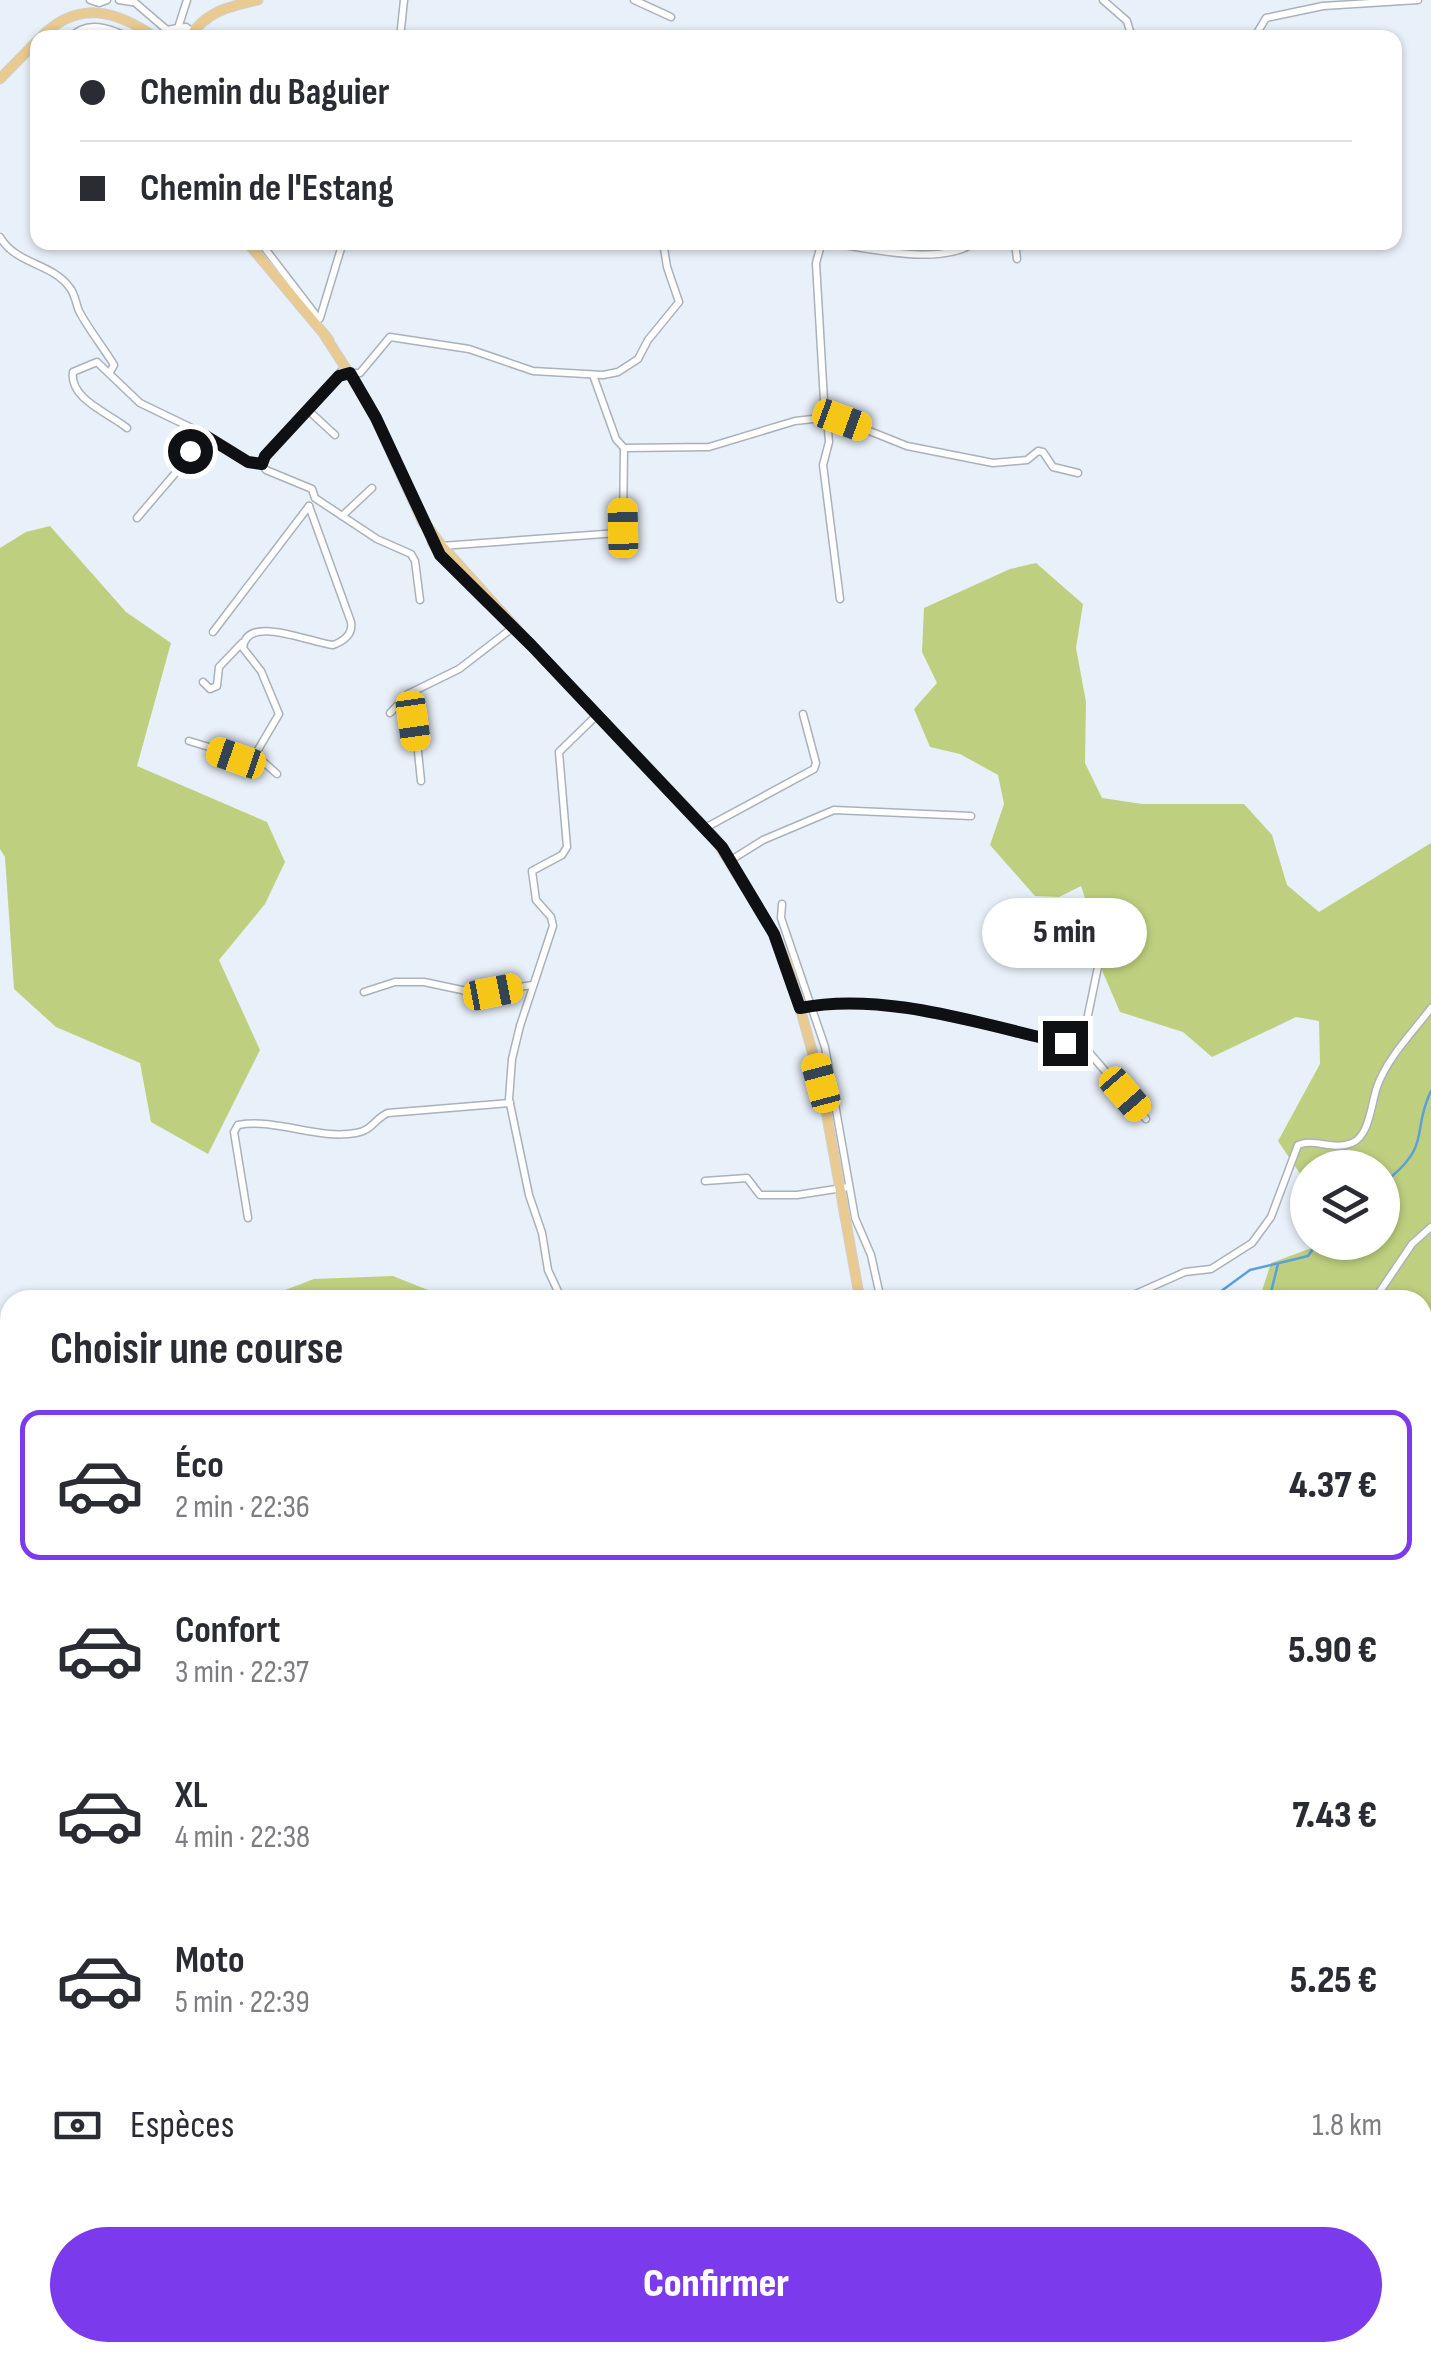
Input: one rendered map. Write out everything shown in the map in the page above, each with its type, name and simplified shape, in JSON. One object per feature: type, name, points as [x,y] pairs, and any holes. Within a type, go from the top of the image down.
[{"type":"main road","points":[[196,30],[214,14],[258,0]]},
{"type":"main road","points":[[47,30],[61,18],[82,12],[118,18],[142,30]]},
{"type":"main road","points":[[0,79],[30,47]]},
{"type":"main road","points":[[253,250],[318,322],[352,372],[440,555],[514,627]]},
{"type":"main road","points":[[423,520],[514,627],[706,828],[731,860],[774,934],[806,1007],[845,1187],[859,1290]]},
{"type":"street","points":[[90,0],[107,0]]},
{"type":"street","points":[[119,0],[132,1],[167,30],[188,30]]},
{"type":"street","points":[[178,28],[188,0]]},
{"type":"street","points":[[401,30],[404,0]]},
{"type":"street","points":[[634,0],[671,17]]},
{"type":"street","points":[[1103,0],[1127,21],[1130,30]]},
{"type":"street","points":[[1259,30],[1266,18],[1324,6],[1418,0]]},
{"type":"street","points":[[78,30],[95,26],[107,30]]},
{"type":"street","points":[[0,237],[5,246],[31,265],[50,271],[70,288],[79,311],[114,365],[110,372]]},
{"type":"street","points":[[266,250],[318,322]]},
{"type":"street","points":[[318,322],[340,250]]},
{"type":"street","points":[[262,464],[265,456],[339,376],[352,372],[390,337],[469,348],[533,371],[618,372],[638,360],[677,305],[679,294],[664,250]]},
{"type":"street","points":[[820,250],[816,263],[829,442],[824,465],[840,599]]},
{"type":"street","points":[[887,250],[928,255],[960,250]]},
{"type":"street","points":[[1016,250],[1017,259]]},
{"type":"street","points":[[127,428],[79,394],[70,375],[98,362],[140,404],[201,433],[248,462],[262,464],[266,470],[312,489],[314,498],[309,506],[213,632]]},
{"type":"street","points":[[429,534],[442,546],[618,532],[623,528],[624,448],[616,440],[592,374]]},
{"type":"street","points":[[308,410],[334,435]]},
{"type":"street","points":[[624,448],[709,446],[796,422],[826,418],[842,420],[907,446],[993,463],[1027,460],[1038,451],[1043,452],[1053,466],[1078,474]]},
{"type":"street","points":[[136,518],[178,470],[201,433]]},
{"type":"street","points":[[342,516],[372,488]]},
{"type":"street","points":[[314,498],[377,540],[411,554],[420,600]]},
{"type":"street","points":[[203,682],[210,689],[217,686],[219,668],[249,634],[267,630],[333,645],[350,632],[351,622],[309,506]]},
{"type":"street","points":[[390,713],[412,692],[459,669],[514,627]]},
{"type":"street","points":[[190,742],[245,761],[257,756],[279,710],[261,671],[242,644]]},
{"type":"street","points":[[412,692],[421,781]]},
{"type":"street","points":[[706,828],[814,770],[816,762],[803,714]]},
{"type":"street","points":[[557,1290],[548,1270],[510,1103],[512,1058],[553,921],[536,900],[532,871],[562,855],[567,847],[560,752],[596,715]]},
{"type":"street","points":[[257,756],[278,774]]},
{"type":"street","points":[[731,860],[763,840],[834,810],[971,816]]},
{"type":"street","points":[[782,904],[781,918],[806,1007],[888,1005],[1082,1044],[1146,1119]]},
{"type":"street","points":[[1082,1044],[1104,938]]},
{"type":"street","points":[[364,992],[395,982],[424,982],[476,993],[532,984]]},
{"type":"street","points":[[1144,1290],[1185,1272],[1211,1269],[1252,1242],[1270,1218],[1298,1145],[1346,1145],[1362,1135],[1384,1071],[1431,1008]]},
{"type":"street","points":[[248,1218],[234,1132],[238,1125],[273,1124],[340,1135],[368,1130],[380,1116],[388,1114],[510,1103]]},
{"type":"street","points":[[705,1181],[747,1178],[760,1195],[797,1195],[845,1187],[871,1255],[878,1290]]},
{"type":"street","points":[[1381,1290],[1412,1244],[1431,1227]]},
{"type":"green space","points":[[50,526],[126,612],[171,643],[137,766],[267,822],[285,862],[265,904],[219,960],[260,1050],[208,1154],[151,1122],[140,1063],[56,1027],[14,989],[5,857],[0,849],[0,548],[26,532]]},
{"type":"green space","points":[[1036,563],[1083,604],[1076,648],[1086,702],[1085,763],[1102,798],[1142,804],[1244,804],[1272,835],[1287,885],[1319,912],[1431,843],[1431,1290],[1262,1290],[1271,1263],[1290,1256],[1290,1260],[1400,1260],[1400,1150],[1290,1150],[1290,1159],[1278,1141],[1320,1064],[1319,1021],[1296,1017],[1212,1057],[1183,1032],[1120,1012],[1098,961],[1081,886],[1059,897],[1035,896],[990,845],[1004,804],[998,775],[960,754],[930,747],[914,709],[937,683],[922,652],[924,608],[1010,569]]},
{"type":"green space","points":[[393,1276],[428,1290],[285,1290],[314,1279]]},
{"type":"waterway","points":[[1400,1168],[1416,1145],[1431,1091]]},
{"type":"waterway","points":[[1223,1290],[1250,1270],[1291,1260]]},
{"type":"waterway","points":[[1272,1290],[1278,1264]]},
{"type":"route","points":[[190,451],[201,433],[248,462],[262,464],[265,456],[339,376],[350,373],[376,418],[440,555],[722,847],[774,934],[800,1008],[818,1004],[888,1005],[1065,1043]]}]
